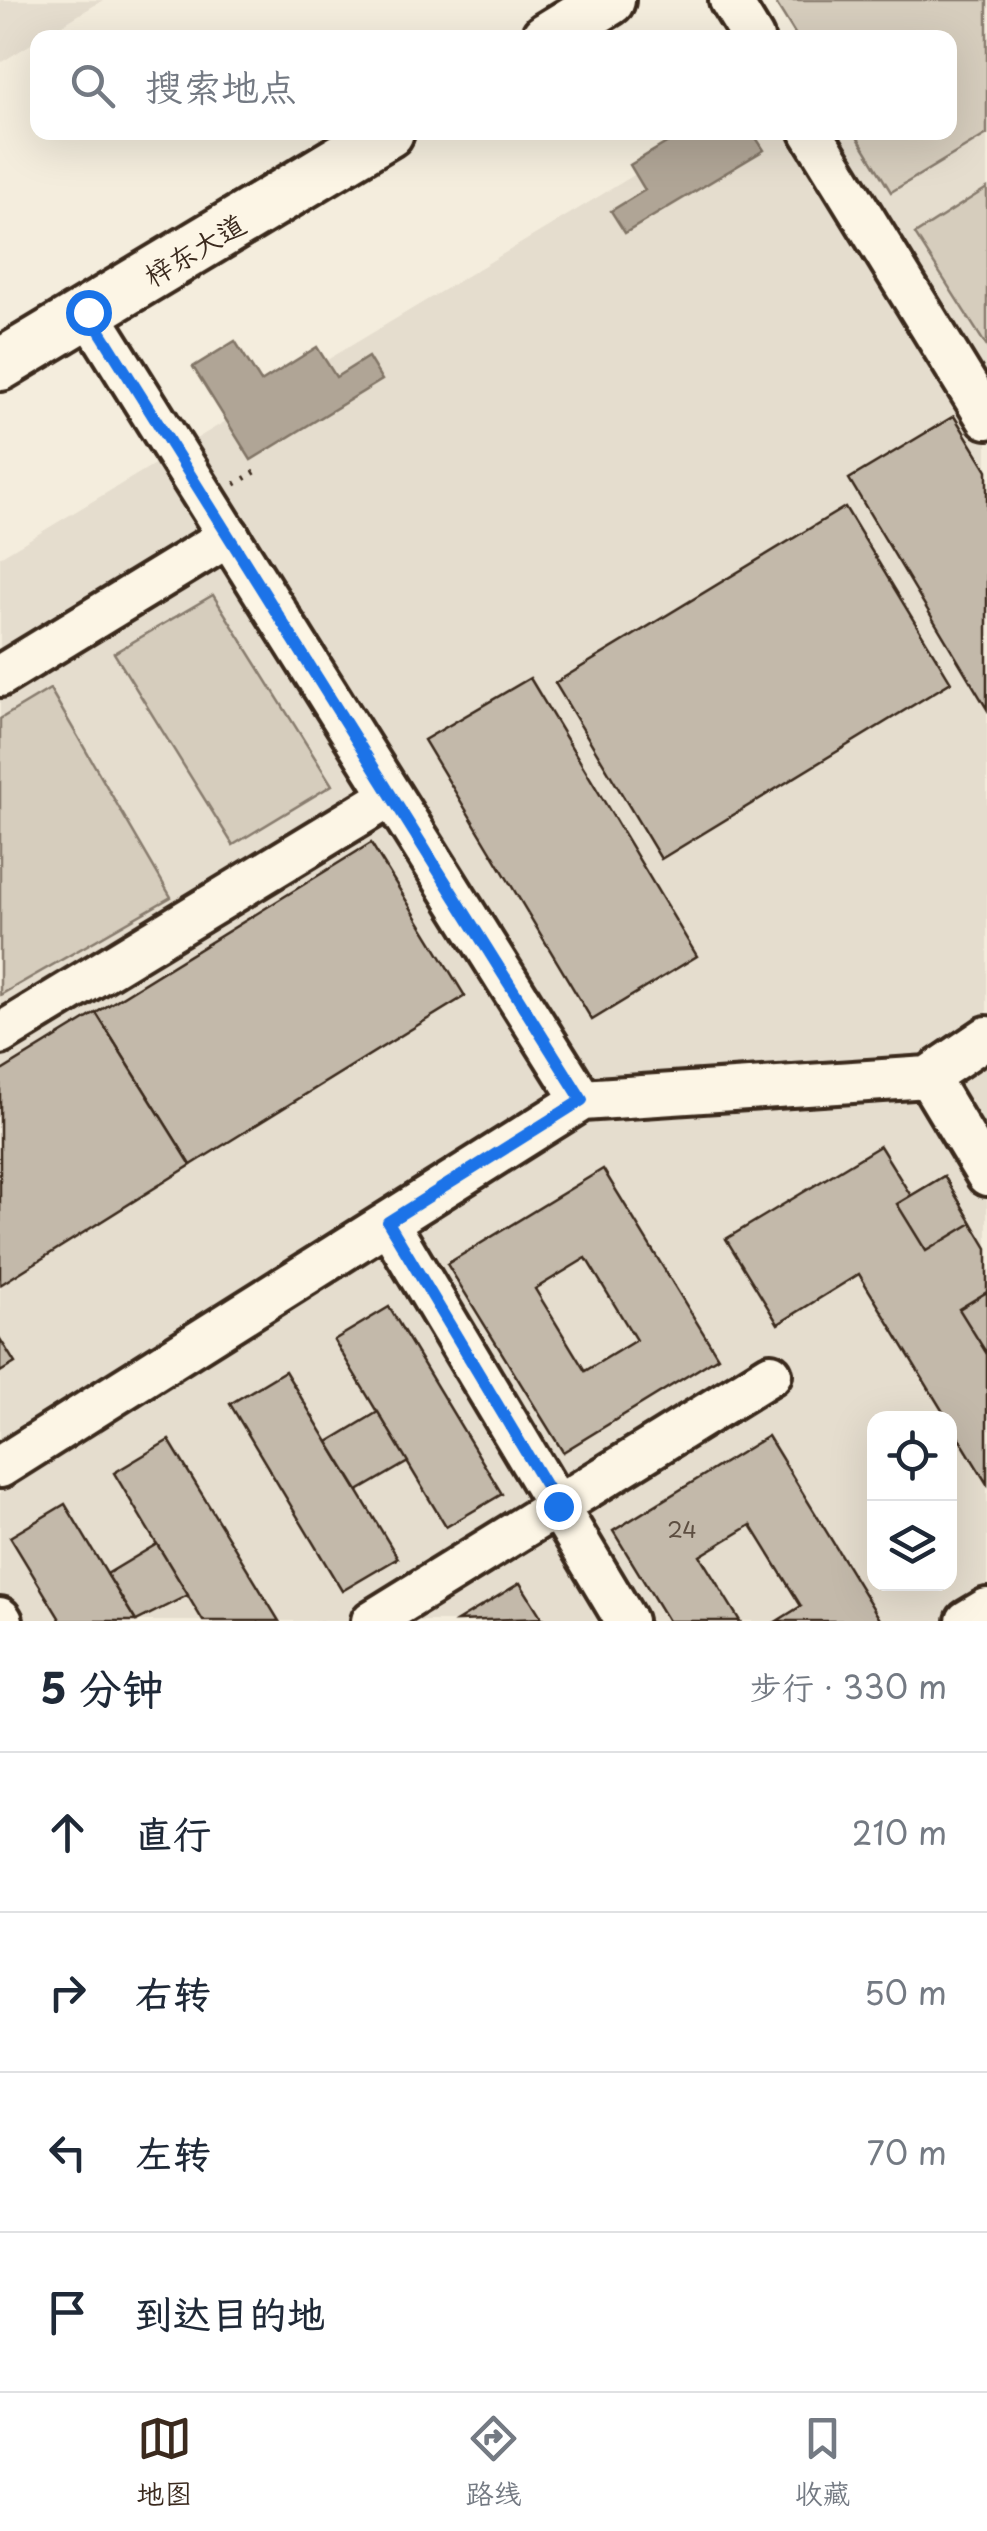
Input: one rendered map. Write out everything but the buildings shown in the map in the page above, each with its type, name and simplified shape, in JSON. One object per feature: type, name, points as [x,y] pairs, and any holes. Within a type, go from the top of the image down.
[{"type":"main road","points":[[559,30],[609,0]]},
{"type":"main road","name":"梓东大道","points":[[0,365],[375,140]]},
{"type":"lane","points":[[730,0],[748,30]]},
{"type":"lane","points":[[816,140],[987,418]]},
{"type":"lane","points":[[88,312],[582,1100]]},
{"type":"lane","points":[[0,676],[228,536]]},
{"type":"lane","points":[[0,1034],[391,796]]},
{"type":"lane","points":[[0,1467],[582,1100],[928,1078],[987,1036]]},
{"type":"lane","points":[[928,1078],[987,1175]]},
{"type":"lane","points":[[388,1222],[626,1621]]},
{"type":"lane","points":[[372,1621],[771,1374]]},
{"type":"lane","points":[[967,1621],[987,1609]]},
{"type":"shaded area","points":[[0,0],[103,0],[54,30],[30,30],[30,45],[0,63]]},
{"type":"shaded area","points":[[774,0],[987,0],[987,134],[891,192],[859,140],[957,140],[957,30],[793,30]]},
{"type":"shaded area","points":[[987,0],[987,1621],[0,1621],[0,557],[692,140],[957,140],[957,31]]},
{"type":"shaded area","points":[[671,140],[758,140],[764,150],[625,233],[611,211],[645,190],[630,165]]},
{"type":"shaded area","points":[[987,188],[987,347],[915,234]]},
{"type":"shaded area","points":[[235,341],[261,382],[317,347],[336,377],[368,357],[382,380],[251,460],[193,367]]},
{"type":"shaded area","points":[[213,595],[332,785],[233,845],[114,653]]},
{"type":"shaded area","points":[[50,689],[171,897],[0,995],[0,719]]},
{"type":"route","points":[[88,312],[582,1100],[388,1222],[558,1506]]}]
